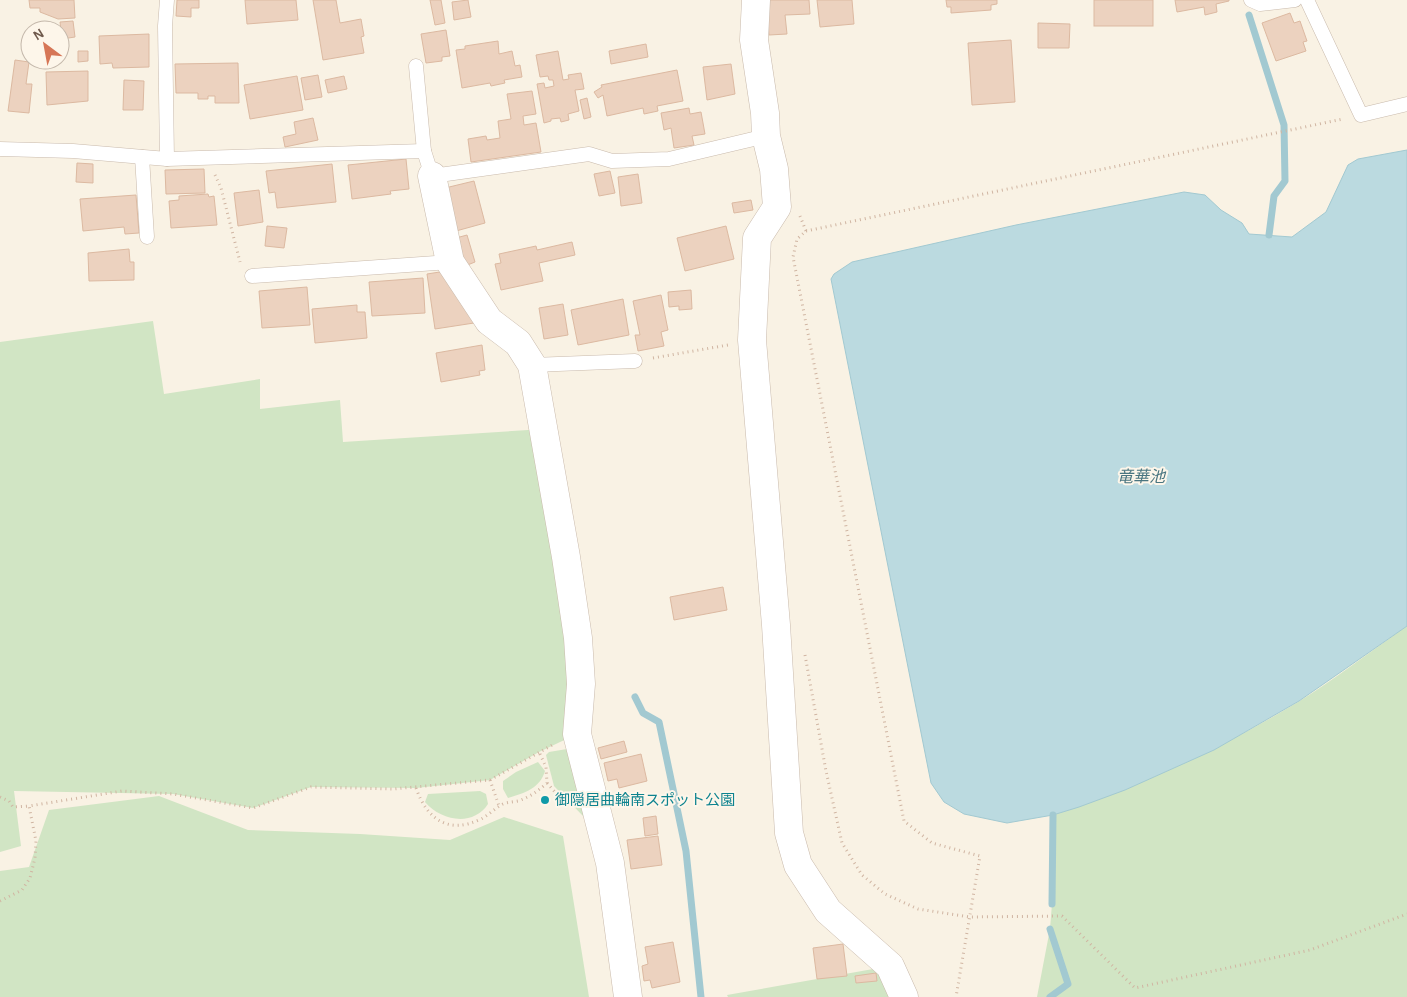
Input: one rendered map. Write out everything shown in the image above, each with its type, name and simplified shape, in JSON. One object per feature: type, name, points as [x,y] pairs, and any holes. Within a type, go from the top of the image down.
[{"type":"street","points":[[756,0],[754,40],[765,113],[766,136],[774,168],[777,207],[757,238],[752,340],[776,625],[789,833],[798,865],[828,911],[890,966],[904,997]]},
{"type":"street","points":[[432,176],[450,262],[489,321],[518,343],[532,365],[566,557],[578,638],[581,684],[577,734],[610,863],[628,997]]},
{"type":"lane","points":[[166,159],[165,26],[167,0]]},
{"type":"lane","points":[[1251,0],[1260,4],[1294,0]]},
{"type":"lane","points":[[1308,0],[1360,115],[1407,104]]},
{"type":"lane","points":[[416,66],[424,151],[432,176],[589,154],[612,162],[669,159],[766,136]]},
{"type":"lane","points":[[0,149],[73,150],[166,159],[424,151]]},
{"type":"lane","points":[[142,157],[147,237]]},
{"type":"lane","points":[[252,276],[450,262]]},
{"type":"lane","points":[[532,365],[635,361]]},
{"type":"path","points":[[956,997],[980,856],[932,843],[904,821],[793,257],[797,239],[806,231],[1290,132],[1360,115]]},
{"type":"path","points":[[206,158],[221,188],[239,261],[252,276]]},
{"type":"path","points":[[772,213],[798,211],[806,231]]},
{"type":"path","points":[[635,361],[752,340]]},
{"type":"path","points":[[803,646],[826,771],[842,843],[862,874],[885,894],[918,909],[970,917],[1062,916],[1135,988],[1310,950],[1407,914]]},
{"type":"path","points":[[0,797],[9,802],[13,807],[122,791],[174,794],[253,808],[310,787],[416,788],[490,780],[539,752],[577,734]]},
{"type":"path","points":[[416,788],[420,801],[430,814],[440,822],[455,825],[482,819],[500,806],[535,794],[547,783],[546,767],[539,752]]},
{"type":"path","points":[[490,780],[500,806]]},
{"type":"path","points":[[0,901],[22,890],[32,871],[36,841],[28,806]]},
{"type":"green space","points":[[153,321],[164,394],[260,379],[260,409],[340,400],[343,442],[544,429],[577,734],[539,752],[490,780],[416,788],[311,787],[253,808],[173,794],[14,791],[21,846],[0,852],[0,342]]},
{"type":"green space","points":[[1407,626],[1407,997],[1037,997],[1050,929],[1053,891],[1053,815],[1148,779],[1239,736],[1312,693]]},
{"type":"green space","points":[[567,749],[589,820],[554,786],[546,755],[549,752]]},
{"type":"green space","points":[[538,762],[545,771],[540,782],[526,792],[508,798],[503,789],[503,781],[516,772]]},
{"type":"green space","points":[[480,791],[486,794],[488,804],[482,811],[466,818],[457,819],[439,814],[425,802],[428,794]]},
{"type":"green space","points":[[159,796],[248,830],[360,834],[450,840],[504,817],[563,836],[589,997],[0,997],[0,871],[29,867],[49,810]]},
{"type":"green space","points":[[890,966],[904,997],[728,997],[727,995]]},
{"type":"water","name":"竜華池","points":[[1407,150],[1407,626],[1299,701],[1214,750],[1125,790],[1053,815],[1007,823],[964,814],[944,802],[931,783],[831,279],[834,274],[852,262],[1016,225],[1184,192],[1205,195],[1221,210],[1242,223],[1249,234],[1292,237],[1326,212],[1348,165],[1358,159]]},
{"type":"building","points":[[29,0],[74,0],[75,18],[58,19],[40,12],[40,8],[30,8]]},
{"type":"building","points":[[177,0],[199,0],[199,8],[191,8],[191,17],[176,16]]},
{"type":"building","points":[[245,0],[296,0],[298,20],[247,24]]},
{"type":"building","points":[[313,0],[336,0],[340,23],[361,19],[364,36],[361,37],[364,53],[323,60]]},
{"type":"building","points":[[430,0],[441,0],[445,23],[435,25]]},
{"type":"building","points":[[468,0],[471,17],[454,20],[452,2]]},
{"type":"building","points":[[767,0],[809,0],[810,14],[785,15],[787,34],[769,35]]},
{"type":"building","points":[[817,0],[852,0],[854,24],[820,27]]},
{"type":"building","points":[[946,0],[997,0],[997,4],[991,5],[991,10],[951,13],[951,7],[947,7]]},
{"type":"building","points":[[1094,0],[1153,0],[1153,26],[1094,26]]},
{"type":"building","points":[[1175,0],[1229,1],[1216,4],[1217,12],[1205,15],[1204,7],[1177,12]]},
{"type":"building","points":[[1290,13],[1294,23],[1300,21],[1307,41],[1303,42],[1306,51],[1276,61],[1262,23]]},
{"type":"building","points":[[70,21],[73,21],[75,37],[70,38]]},
{"type":"building","points":[[1038,23],[1070,24],[1069,48],[1038,48]]},
{"type":"building","points":[[446,30],[450,56],[442,57],[442,61],[426,63],[421,34]]},
{"type":"building","points":[[149,34],[149,67],[113,68],[112,63],[100,64],[99,36]]},
{"type":"building","points":[[1011,40],[1015,102],[972,105],[968,43]]},
{"type":"building","points":[[498,41],[499,54],[512,51],[515,66],[520,65],[522,77],[504,80],[505,83],[491,86],[490,83],[462,88],[456,50],[465,49],[465,46]]},
{"type":"building","points":[[646,44],[648,57],[611,64],[609,51]]},
{"type":"building","points":[[78,51],[88,51],[88,61],[78,62]]},
{"type":"building","points":[[558,51],[563,80],[569,79],[568,75],[581,73],[584,89],[575,90],[579,111],[568,114],[569,120],[561,122],[560,118],[551,119],[551,121],[544,123],[537,84],[544,83],[545,88],[554,86],[553,80],[549,80],[548,76],[540,77],[536,55]]},
{"type":"building","points":[[15,60],[20,61],[20,70],[28,70],[26,84],[32,84],[29,113],[8,111]]},
{"type":"building","points":[[238,63],[239,103],[215,103],[215,96],[208,96],[208,99],[198,99],[198,93],[176,93],[175,64]]},
{"type":"building","points":[[731,64],[735,94],[707,100],[703,67]]},
{"type":"building","points":[[677,70],[683,101],[657,106],[658,111],[644,114],[643,108],[607,116],[603,95],[598,98],[594,92],[602,87],[601,85]]},
{"type":"building","points":[[88,71],[88,101],[47,105],[46,72]]},
{"type":"building","points":[[318,75],[322,97],[305,100],[301,78]]},
{"type":"building","points":[[297,76],[303,110],[250,119],[244,85]]},
{"type":"building","points":[[344,76],[347,89],[328,93],[325,80]]},
{"type":"building","points":[[124,80],[144,81],[143,110],[123,110]]},
{"type":"building","points":[[532,91],[536,114],[523,116],[524,125],[536,123],[541,152],[471,162],[468,139],[486,136],[487,140],[500,138],[498,121],[511,119],[507,94]]},
{"type":"building","points":[[587,98],[591,117],[584,119],[580,100]]},
{"type":"building","points":[[689,108],[690,114],[701,112],[705,134],[692,136],[694,145],[674,148],[671,128],[664,130],[661,113]]},
{"type":"building","points":[[313,118],[318,140],[285,147],[283,137],[296,134],[294,122]]},
{"type":"building","points":[[406,159],[409,189],[390,191],[391,194],[352,199],[348,165]]},
{"type":"building","points":[[77,163],[93,164],[93,183],[76,182]]},
{"type":"building","points":[[332,164],[336,202],[277,208],[275,192],[269,193],[266,171]]},
{"type":"building","points":[[204,169],[205,193],[166,194],[165,170]]},
{"type":"building","points":[[610,171],[615,193],[599,196],[594,174]]},
{"type":"building","points":[[638,174],[642,203],[621,206],[618,177]]},
{"type":"building","points":[[474,181],[485,223],[456,231],[445,188]]},
{"type":"building","points":[[259,190],[263,222],[238,226],[234,193]]},
{"type":"building","points":[[208,194],[209,197],[214,196],[217,225],[171,228],[169,201],[179,200],[179,196]]},
{"type":"building","points":[[136,195],[139,233],[125,234],[124,227],[83,231],[80,199]]},
{"type":"building","points":[[751,200],[753,210],[734,213],[732,203]]},
{"type":"building","points":[[267,226],[287,228],[284,248],[265,246]]},
{"type":"building","points":[[726,226],[734,259],[685,271],[677,238]]},
{"type":"building","points":[[467,235],[475,262],[465,266],[456,238]]},
{"type":"building","points":[[572,242],[575,255],[539,263],[543,281],[501,290],[495,264],[501,263],[499,254],[536,246],[537,250]]},
{"type":"building","points":[[129,249],[130,262],[134,262],[134,280],[89,281],[88,253]]},
{"type":"building","points":[[446,271],[474,323],[435,329],[427,274]]},
{"type":"building","points":[[423,278],[425,313],[372,316],[369,282]]},
{"type":"building","points":[[307,287],[310,325],[262,328],[259,291]]},
{"type":"building","points":[[691,290],[692,309],[679,310],[679,306],[669,307],[668,292]]},
{"type":"building","points":[[661,295],[668,330],[661,332],[664,346],[638,351],[635,335],[640,335],[633,301]]},
{"type":"building","points":[[623,299],[629,335],[578,345],[571,310]]},
{"type":"building","points":[[563,304],[568,335],[544,339],[539,308]]},
{"type":"building","points":[[357,305],[357,312],[365,312],[367,338],[315,343],[312,309]]},
{"type":"building","points":[[482,345],[485,370],[479,371],[480,375],[441,382],[436,353]]},
{"type":"building","points":[[723,587],[727,610],[674,620],[670,597]]},
{"type":"building","points":[[624,741],[627,752],[601,759],[598,748]]},
{"type":"building","points":[[641,754],[647,781],[619,788],[617,779],[608,781],[604,763]]},
{"type":"building","points":[[656,816],[658,834],[645,836],[643,818]]},
{"type":"building","points":[[658,836],[662,865],[631,869],[627,840]]},
{"type":"building","points":[[673,942],[680,982],[652,988],[650,980],[644,981],[642,966],[648,964],[645,947]]},
{"type":"building","points":[[843,944],[847,976],[817,979],[813,948]]},
{"type":"building","points":[[876,973],[877,981],[856,983],[855,976]]},
{"type":"waterway","points":[[1249,15],[1284,125],[1285,181],[1274,196],[1269,235]]},
{"type":"waterway","points":[[635,697],[643,713],[659,722],[686,851],[701,997]]},
{"type":"waterway","points":[[1052,904],[1053,815]]},
{"type":"waterway","points":[[1050,929],[1068,984],[1050,997]]},
{"type":"place","name":"御隠居曲輪南スポット公園","points":[[545,800]]}]
